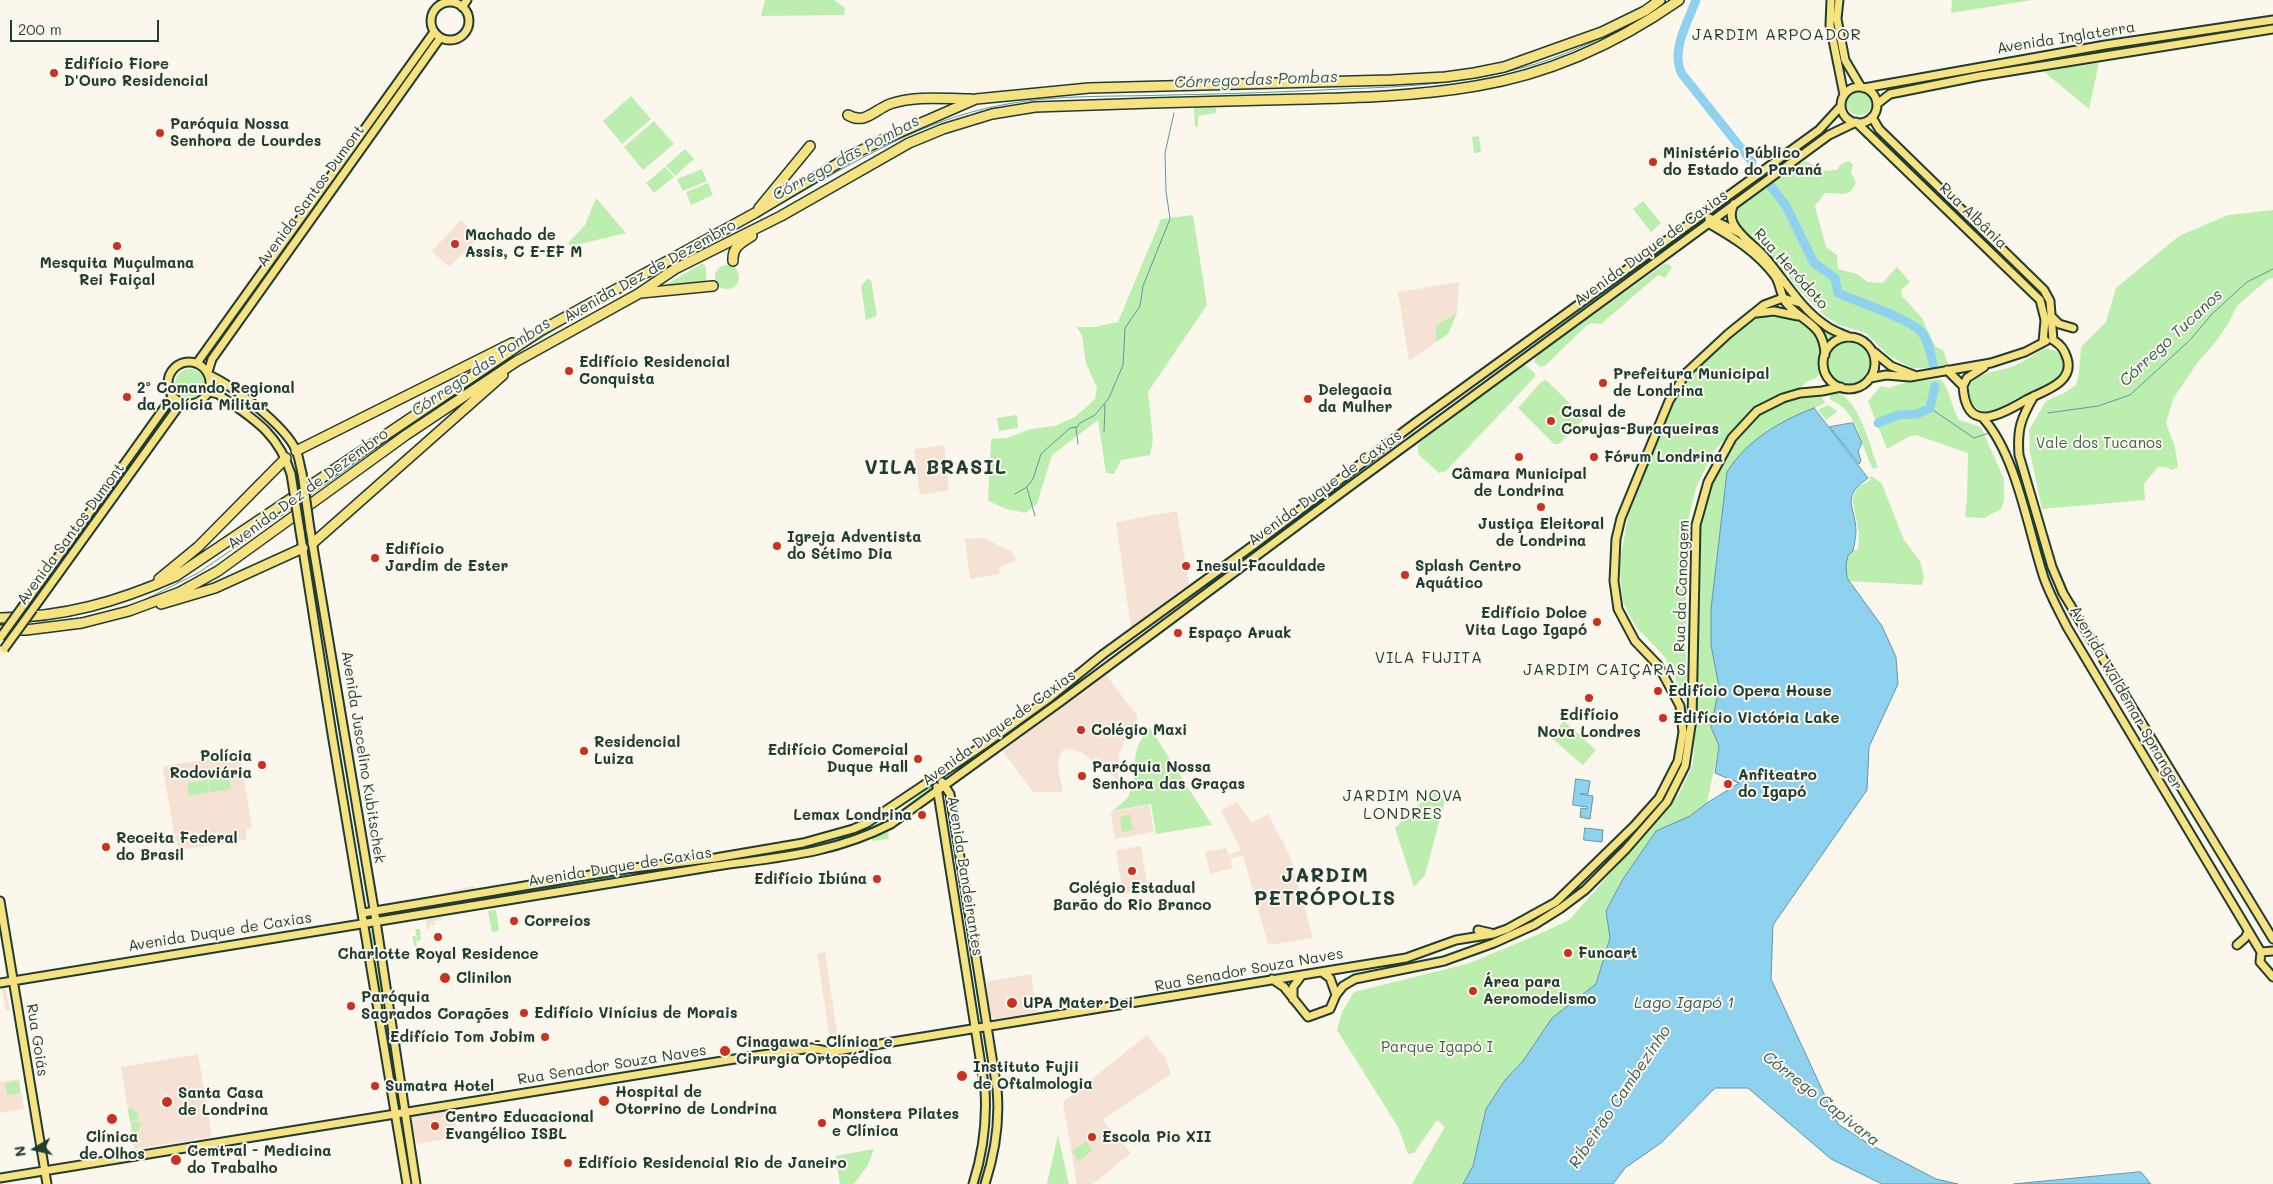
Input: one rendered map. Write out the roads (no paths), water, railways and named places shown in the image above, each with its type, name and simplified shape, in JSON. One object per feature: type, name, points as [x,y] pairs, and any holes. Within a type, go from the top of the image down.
[{"type":"highway","name":"Avenida Dez de Dezembro","points":[[0,618],[33,618],[80,610],[126,597],[176,576],[540,331],[882,140],[976,99],[1089,88],[1267,85],[1445,78],[1504,67],[1565,47],[1602,32],[1645,11],[1660,0]]},
{"type":"highway","name":"Avenida Dez de Dezembro","points":[[0,630],[55,627],[129,611],[180,592],[218,570],[406,435],[518,361],[638,294],[675,269],[781,216],[908,143],[943,129],[992,114],[1035,107],[1394,96],[1477,86],[1570,60],[1608,43],[1650,20],[1679,0]]},
{"type":"highway","points":[[848,115],[862,119],[888,105],[909,100],[976,99]]},
{"type":"highway","points":[[754,213],[810,146]]},
{"type":"highway","points":[[734,261],[732,254],[735,248],[781,216]]},
{"type":"highway","points":[[638,294],[713,286]]},
{"type":"highway","points":[[296,451],[481,357],[540,331]]},
{"type":"highway","points":[[313,544],[518,361]]},
{"type":"highway","points":[[149,588],[198,547],[286,458]]},
{"type":"highway","points":[[129,611],[192,597],[303,548]]},
{"type":"main road","points":[[462,7],[468,0]]},
{"type":"main road","points":[[1831,0],[1830,25],[1844,95],[1841,106],[1845,116],[1856,122],[1867,120],[1872,117],[1876,104],[1873,94],[1862,87],[1845,60],[1837,19],[1838,0]]},
{"type":"main road","points":[[456,1],[462,7],[468,17],[468,26],[463,35],[452,40],[440,38],[434,32],[430,21],[433,11],[442,3],[456,1]]},
{"type":"main road","name":"Avenida Inglaterra","points":[[1862,87],[2105,45],[2273,20]]},
{"type":"main road","name":"Avenida Inglaterra","points":[[1876,104],[1890,94],[1900,91],[1980,76],[2273,29]]},
{"type":"main road","name":"Avenida Santos Dumont","points":[[197,363],[434,32]]},
{"type":"main road","name":"Avenida Santos Dumont","points":[[209,374],[212,359],[440,38]]},
{"type":"main road","points":[[1910,79],[1912,89]]},
{"type":"main road","points":[[1898,81],[1900,91]]},
{"type":"main road","points":[[1844,95],[1851,89],[1862,87]]},
{"type":"main road","name":"Avenida Duque de Caxias","points":[[0,983],[829,849],[858,839],[891,824],[1057,704],[1433,426],[1709,218],[1819,130],[1841,106]]},
{"type":"main road","name":"Rua Albânia","points":[[1872,117],[1879,130],[2044,290],[2050,301],[2053,318]]},
{"type":"main road","name":"Avenida Duque de Caxias","points":[[363,913],[626,869],[715,858],[803,844],[853,829],[866,823],[937,777],[1051,697],[1102,655],[1699,217],[1709,218],[1734,204],[1829,135],[1856,122]]},
{"type":"main road","name":"Rua Albânia","points":[[1856,122],[2040,300],[2045,320],[2043,342]]},
{"type":"main road","points":[[1734,204],[1731,216],[1740,234]]},
{"type":"main road","points":[[1709,218],[1740,234]]},
{"type":"main road","name":"Rua Heródoto","points":[[1709,218],[1742,243],[1775,277],[1783,298],[1790,307],[1808,321],[1822,338],[1825,355]]},
{"type":"main road","name":"Rua Heródoto","points":[[1740,234],[1762,254],[1800,303],[1824,325],[1849,337]]},
{"type":"main road","points":[[1764,305],[1777,293],[1778,287],[1775,277]]},
{"type":"main road","points":[[1764,305],[1783,298],[1800,303]]},
{"type":"main road","name":"Rua Senador Souza Naves","points":[[0,1178],[229,1139],[404,1114],[747,1057],[812,1048],[831,1052],[988,1028],[1406,958],[1456,940],[1479,934],[1493,934],[1507,929],[1556,902],[1578,883],[1659,798],[1678,761],[1683,732],[1680,706],[1658,665],[1635,641],[1621,617],[1614,591],[1615,561],[1621,518],[1676,388],[1686,373],[1764,305]]},
{"type":"main road","points":[[1750,317],[1762,312],[1774,311],[1795,314],[1808,321]]},
{"type":"main road","points":[[2053,318],[2053,340]]},
{"type":"main road","points":[[2053,318],[2058,324],[2073,328]]},
{"type":"main road","points":[[1917,375],[1890,366],[1862,340],[1849,337],[1840,338],[1832,343],[1825,355],[1826,373],[1830,380],[1841,387],[1858,387],[1870,378],[1886,375],[1904,377],[1917,375],[1990,363],[2025,352],[2043,342],[2053,340]]},
{"type":"main road","points":[[1983,418],[2000,415],[2059,383],[2066,374],[2068,363],[2064,349],[2053,340]]},
{"type":"main road","points":[[1870,378],[1875,363],[1872,350]]},
{"type":"main road","points":[[183,362],[197,363],[209,374],[209,392],[206,397],[194,404],[181,403],[172,396],[168,384],[172,370],[183,362]]},
{"type":"main road","points":[[1947,370],[1963,386],[1967,378],[1976,370],[1990,363]]},
{"type":"main road","name":"Avenida Juscelino Kubitschek","points":[[209,374],[257,408],[286,435],[296,451],[302,473],[376,921],[416,1184]]},
{"type":"main road","name":"Avenida Waldemar Spranger","points":[[1963,386],[1964,400],[1970,411],[1983,418],[1993,429],[2007,454],[2045,581],[2067,627],[2261,952],[2260,962],[2273,977]]},
{"type":"main road","name":"Rua da Canoagem","points":[[1336,994],[1343,986],[1355,979],[1444,960],[1474,951],[1512,936],[1561,908],[1585,890],[1667,802],[1685,766],[1692,719],[1696,525],[1708,482],[1732,438],[1757,411],[1783,398],[1800,393],[1822,392],[1841,387]]},
{"type":"main road","name":"Avenida Juscelino Kubitschek","points":[[209,392],[218,394],[274,437],[286,458],[291,474],[407,1184]]},
{"type":"main road","name":"Avenida Santos Dumont","points":[[0,638],[172,396]]},
{"type":"main road","name":"Avenida Waldemar Spranger","points":[[2034,396],[2021,417],[2017,436],[2019,455],[2052,567],[2074,615],[2273,938]]},
{"type":"main road","name":"Avenida Santos Dumont","points":[[2,653],[181,403]]},
{"type":"main road","points":[[1426,416],[1433,426]]},
{"type":"main road","points":[[264,429],[272,421]]},
{"type":"main road","points":[[286,458],[296,451]]},
{"type":"main road","points":[[1364,461],[1371,471]]},
{"type":"main road","points":[[1272,544],[1280,534],[1278,527]]},
{"type":"main road","points":[[303,548],[313,544]]},
{"type":"main road","points":[[1161,626],[1160,618],[1179,599]]},
{"type":"main road","points":[[316,622],[319,626],[327,627]]},
{"type":"main road","points":[[320,651],[326,650],[332,653]]},
{"type":"main road","points":[[1051,697],[1059,697],[1057,704]]},
{"type":"main road","points":[[2160,782],[2171,773]]},
{"type":"main road","name":"Avenida Bandeirantes","points":[[937,777],[950,794],[995,1069],[999,1111],[994,1153],[985,1184]]},
{"type":"main road","name":"Avenida Bandeirantes","points":[[937,777],[937,790],[983,1072],[987,1111],[979,1166],[973,1184]]},
{"type":"main road","name":"Rua Goiás","points":[[0,901],[46,1184]]},
{"type":"main road","points":[[2237,944],[2245,938],[2248,932]]},
{"type":"main road","points":[[1474,951],[1479,934]]},
{"type":"main road","points":[[2261,952],[2273,951]]},
{"type":"main road","points":[[1272,980],[1284,987],[1308,1017],[1330,1009],[1336,994],[1330,978],[1322,972]]},
{"type":"main road","points":[[1293,999],[1293,987],[1302,975]]},
{"type":"main road","points":[[382,1033],[387,1033],[394,1038]]},
{"type":"main road","points":[[983,1072],[995,1069]]},
{"type":"water","name":"Lago Igapó 1","points":[[1814,408],[1868,478],[1859,485],[1852,496],[1851,502],[1856,534],[1853,551],[1848,555],[1846,565],[1847,578],[1882,626],[1896,657],[1898,684],[1869,747],[1867,790],[1773,925],[1771,979],[1838,1124],[1869,1144],[1936,1179],[1958,1184],[1882,1184],[1831,1159],[1748,1088],[1715,1088],[1661,1143],[1625,1168],[1613,1184],[1463,1184],[1473,1166],[1486,1109],[1505,1080],[1523,1061],[1552,1018],[1596,984],[1610,938],[1606,911],[1623,879],[1656,831],[1690,816],[1739,783],[1715,773],[1719,746],[1711,727],[1719,687],[1711,645],[1711,609],[1727,472],[1744,450],[1754,441],[1789,419]]},
{"type":"water","points":[[1853,423],[1862,443],[1858,451],[1861,461],[1859,464],[1830,427]]},
{"type":"water","points":[[1576,779],[1590,781],[1588,794],[1580,794],[1593,796],[1590,819],[1580,817],[1581,808],[1587,809],[1587,807],[1573,805]]},
{"type":"water","points":[[1585,828],[1603,830],[1602,842],[1584,840]]},
{"type":"water","points":[[2141,1172],[2151,1184],[2014,1184]]},
{"type":"waterway","name":"Ribeirão Cambezinho","points":[[1696,0],[1679,46],[1678,56],[1682,74],[1752,162]]},
{"type":"waterway","name":"Córrego das Pombas","points":[[761,215],[847,166],[907,136],[938,123],[1002,105],[1044,99],[1299,91],[1387,87],[1453,81],[1518,69],[1553,58],[1603,37],[1651,13]]},
{"type":"waterway","points":[[1015,494],[1027,487],[1033,479],[1041,454],[1070,428],[1077,427],[1080,423],[1095,415],[1109,398],[1123,365],[1125,328],[1140,306],[1143,286],[1170,219],[1166,191],[1165,153],[1174,113]]},
{"type":"waterway","name":"Ribeirão Cambezinho","points":[[1770,185],[1786,206],[1814,263],[1835,278],[1838,293],[1896,317],[1917,328],[1927,341],[1933,364]]},
{"type":"waterway","name":"Córrego Tucanos","points":[[2048,413],[2098,406],[2130,395],[2190,340],[2212,314],[2247,282],[2273,269]]},
{"type":"waterway","name":"Córrego das Pombas","points":[[500,363],[575,317]]},
{"type":"waterway","name":"Ribeirão Cambezinho","points":[[1878,423],[1898,415],[1917,414],[1930,408],[1935,386]]},
{"type":"waterway","name":"Córrego das Pombas","points":[[309,496],[451,396]]},
{"type":"waterway","points":[[1104,432],[1105,405]]},
{"type":"waterway","name":"Córrego Tucanos","points":[[1930,408],[1974,438],[1989,433]]},
{"type":"waterway","points":[[1076,427],[1078,444]]},
{"type":"waterway","points":[[1027,488],[1035,516]]},
{"type":"waterway","name":"Córrego das Pombas","points":[[146,599],[198,573],[294,507]]},
{"type":"place","name":"Edifício Fiore D'Ouro Residencial","points":[[54,73]]},
{"type":"place","name":"Paróquia Nossa Senhora de Lourdes","points":[[160,133]]},
{"type":"place","name":"Ministério Público do Estado do Paraná","points":[[1653,162]]},
{"type":"place","name":"Machado de Assis, C E-EF M","points":[[455,244]]},
{"type":"place","name":"Mesquita Muçulmana Rei Faiçal","points":[[117,246]]},
{"type":"place","name":"Edifício Residencial Conquista","points":[[569,371]]},
{"type":"place","name":"Prefeitura Municipal de Londrina","points":[[1603,383]]},
{"type":"place","name":"2º Comando Regional da Polícia Militar","points":[[127,397]]},
{"type":"place","name":"Delegacia da Mulher","points":[[1308,399]]},
{"type":"place","name":"Casal de Corujas-Buraqueiras","points":[[1551,421]]},
{"type":"place","name":"Câmara Municipal de Londrina","points":[[1519,457]]},
{"type":"place","name":"Fórum Londrina","points":[[1594,457]]},
{"type":"place","name":"Justiça Eleitoral de Londrina","points":[[1541,507]]},
{"type":"place","name":"Igreja Adventista do Sétimo Dia","points":[[777,546]]},
{"type":"place","name":"Edifício Jardim de Ester","points":[[375,558]]},
{"type":"place","name":"Inesul-Faculdade","points":[[1186,566]]},
{"type":"place","name":"Splash Centro Aquático","points":[[1405,575]]},
{"type":"place","name":"Edifício Dolce Vita Lago Igapó","points":[[1597,622]]},
{"type":"place","name":"Espaço Aruak","points":[[1178,633]]},
{"type":"place","name":"Edifício Opera House","points":[[1658,691]]},
{"type":"place","name":"Edifício Nova Londres","points":[[1589,698]]},
{"type":"place","name":"Edifício Victória Lake","points":[[1663,718]]},
{"type":"place","name":"Colégio Maxi","points":[[1081,730]]},
{"type":"place","name":"Residencial Luiza","points":[[584,751]]},
{"type":"place","name":"Edifício Comercial Duque Hall","points":[[918,759]]},
{"type":"place","name":"Polícia Rodoviária","points":[[262,765]]},
{"type":"place","name":"Paróquia Nossa Senhora das Graças","points":[[1082,776]]},
{"type":"place","name":"Anfiteatro do Igapó","points":[[1728,784]]},
{"type":"place","name":"Lemax Londrina","points":[[922,815]]},
{"type":"place","name":"Receita Federal do Brasil","points":[[106,847]]},
{"type":"place","name":"Colégio Estadual Barão do Rio Branco","points":[[1132,871]]},
{"type":"place","name":"Edifício Ibiúna","points":[[877,879]]},
{"type":"place","name":"Correios","points":[[514,921]]},
{"type":"place","name":"Charlotte Royal Residence","points":[[438,937]]},
{"type":"place","name":"Funcart","points":[[1568,953]]},
{"type":"place","name":"Clinilon","points":[[445,978]]},
{"type":"place","name":"Área para Aeromodelismo","points":[[1473,991]]},
{"type":"place","name":"UPA Mater Dei","points":[[1012,1003]]},
{"type":"place","name":"Paróquia Sagrados Corações","points":[[351,1006]]},
{"type":"place","name":"Edifício Vinícius de Morais","points":[[524,1013]]},
{"type":"place","name":"Edifício Tom Jobim","points":[[545,1037]]},
{"type":"place","name":"Cinagawa - Clínica e Cirurgia Ortopédica","points":[[725,1051]]},
{"type":"place","name":"Instituto Fujii de Oftalmologia","points":[[962,1076]]},
{"type":"place","name":"Sumatra Hotel","points":[[375,1086]]},
{"type":"place","name":"Hospital de Otorrino de Londrina","points":[[604,1101]]},
{"type":"place","name":"Santa Casa de Londrina","points":[[167,1102]]},
{"type":"place","name":"Clínica de Olhos","points":[[112,1119]]},
{"type":"place","name":"Monstera Pilates e Clínica","points":[[822,1123]]},
{"type":"place","name":"Centro Educacional Evangélico ISBL","points":[[435,1126]]},
{"type":"place","name":"Escola Pio XII","points":[[1092,1137]]},
{"type":"place","name":"Cemtral - Medicina do Trabalho","points":[[176,1160]]},
{"type":"place","name":"Edifício Residencial Rio de Janeiro","points":[[568,1163]]},
{"type":"district","name":"JARDIM ARPOADOR","points":[[1777,35]]},
{"type":"district","name":"VILA BRASIL","points":[[936,468]]},
{"type":"district","name":"VILA FUJITA","points":[[1429,658]]},
{"type":"district","name":"JARDIM CAIÇARAS","points":[[1605,670]]},
{"type":"district","name":"JARDIM NOVA LONDRES","points":[[1403,805]]},
{"type":"district","name":"JARDIM PETRÓPOLIS","points":[[1325,888]]},
{"type":"park label","name":"Vale dos Tucanos","points":[[2099,443]]},
{"type":"park label","name":"Parque Igapó I","points":[[1437,1047]]},
{"type":"water label","name":"Córrego Capivara","points":[[1821,1099]]}]
